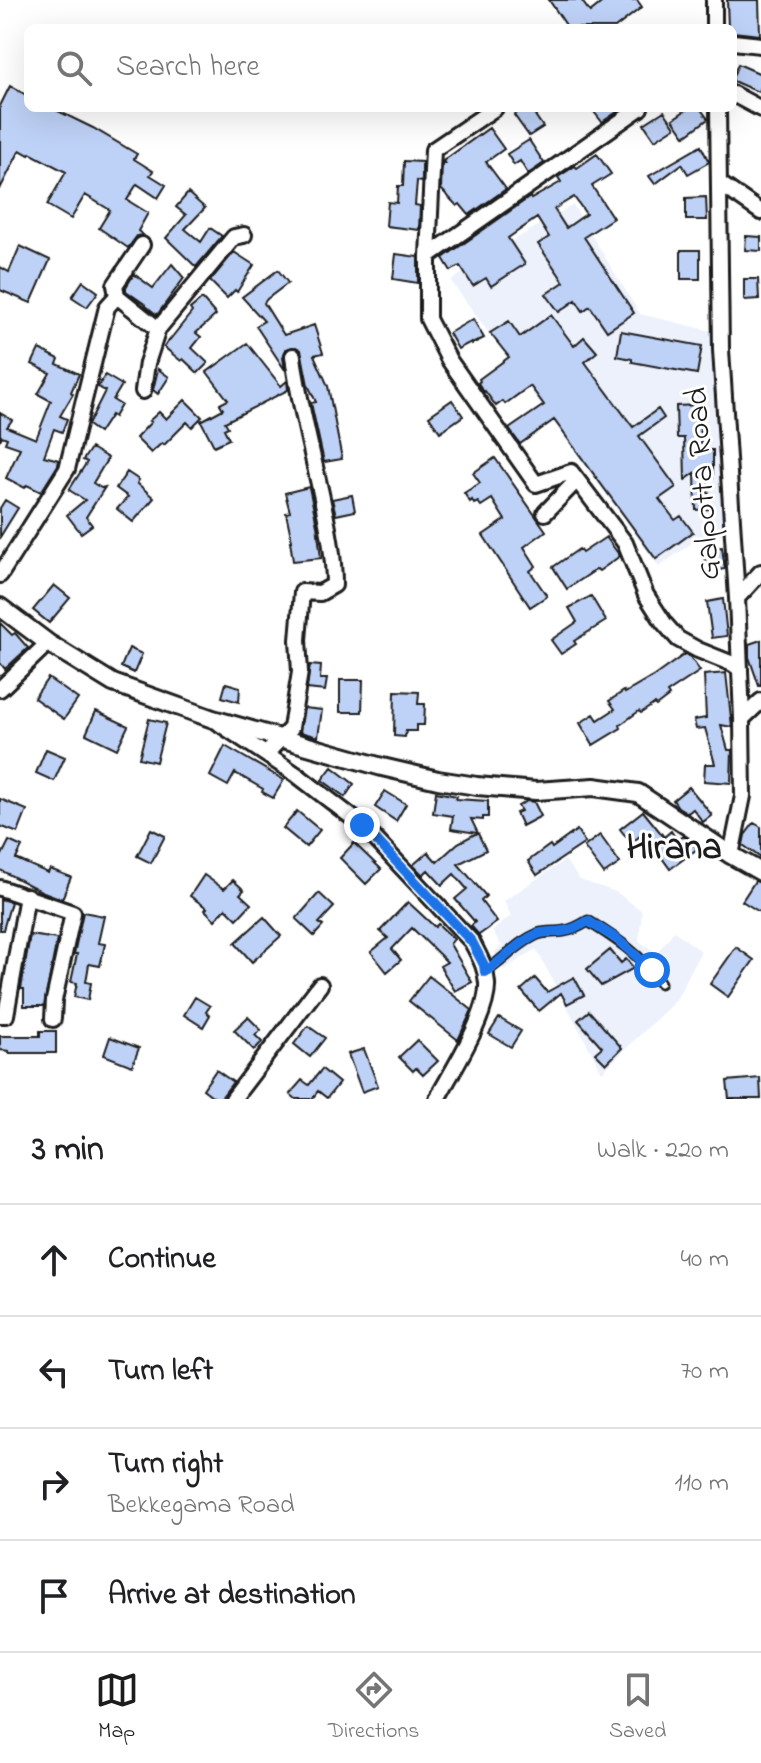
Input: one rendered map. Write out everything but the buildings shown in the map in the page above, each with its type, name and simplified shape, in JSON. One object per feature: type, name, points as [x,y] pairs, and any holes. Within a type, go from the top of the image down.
[{"type":"street","points":[[714,0],[714,24]]},
{"type":"street","points":[[737,42],[761,45]]},
{"type":"street","points":[[737,96],[761,109]]},
{"type":"street","points":[[489,112],[433,150],[428,319],[449,360],[536,484],[571,472],[625,543],[646,595],[664,623],[678,639],[740,669]]},
{"type":"street","points":[[428,256],[634,112]]},
{"type":"street","name":"Galpotta Road","points":[[718,112],[721,350],[742,719],[743,796],[731,855]]},
{"type":"street","points":[[719,183],[761,212]]},
{"type":"street","points":[[143,391],[147,363],[158,329],[234,237],[244,235]]},
{"type":"street","points":[[142,245],[115,285],[117,296],[158,329]]},
{"type":"street","points":[[0,575],[67,469],[107,307],[117,296]]},
{"type":"street","points":[[266,754],[291,728],[300,672],[298,640],[302,592],[320,593],[334,585],[334,563],[293,356]]},
{"type":"street","points":[[545,513],[577,480]]},
{"type":"street","points":[[737,598],[761,572]]},
{"type":"street","points":[[0,607],[48,643],[113,683],[213,719],[382,767],[451,782],[536,791],[594,787],[638,793],[761,872]]},
{"type":"street","points":[[0,689],[48,643]]},
{"type":"street","points":[[742,719],[761,701]]},
{"type":"street","points":[[213,719],[297,775],[362,825],[472,942],[484,965],[488,986],[480,1019],[437,1099]]},
{"type":"street","points":[[0,888],[73,913],[54,1000],[53,1019]]},
{"type":"street","points":[[0,1015],[6,1015],[27,896]]},
{"type":"street","points":[[233,1099],[320,985]]},
{"type":"lane","points":[[485,972],[524,940],[543,932],[575,929],[588,921],[617,939],[652,970],[660,983]]},
{"type":"shaded area","points":[[573,205],[640,314],[716,332],[726,533],[697,539],[659,567],[451,281]]},
{"type":"shaded area","points":[[565,860],[580,880],[616,892],[642,911],[639,941],[657,953],[674,931],[701,951],[676,1000],[602,1072],[536,949],[504,970],[494,952],[502,946],[492,931],[511,916],[504,901]]},
{"type":"district","name":"Hirana","points":[[674,845]]},
{"type":"route","points":[[362,825],[472,942],[485,972],[524,940],[543,932],[575,929],[588,921],[617,939],[652,970]]}]
